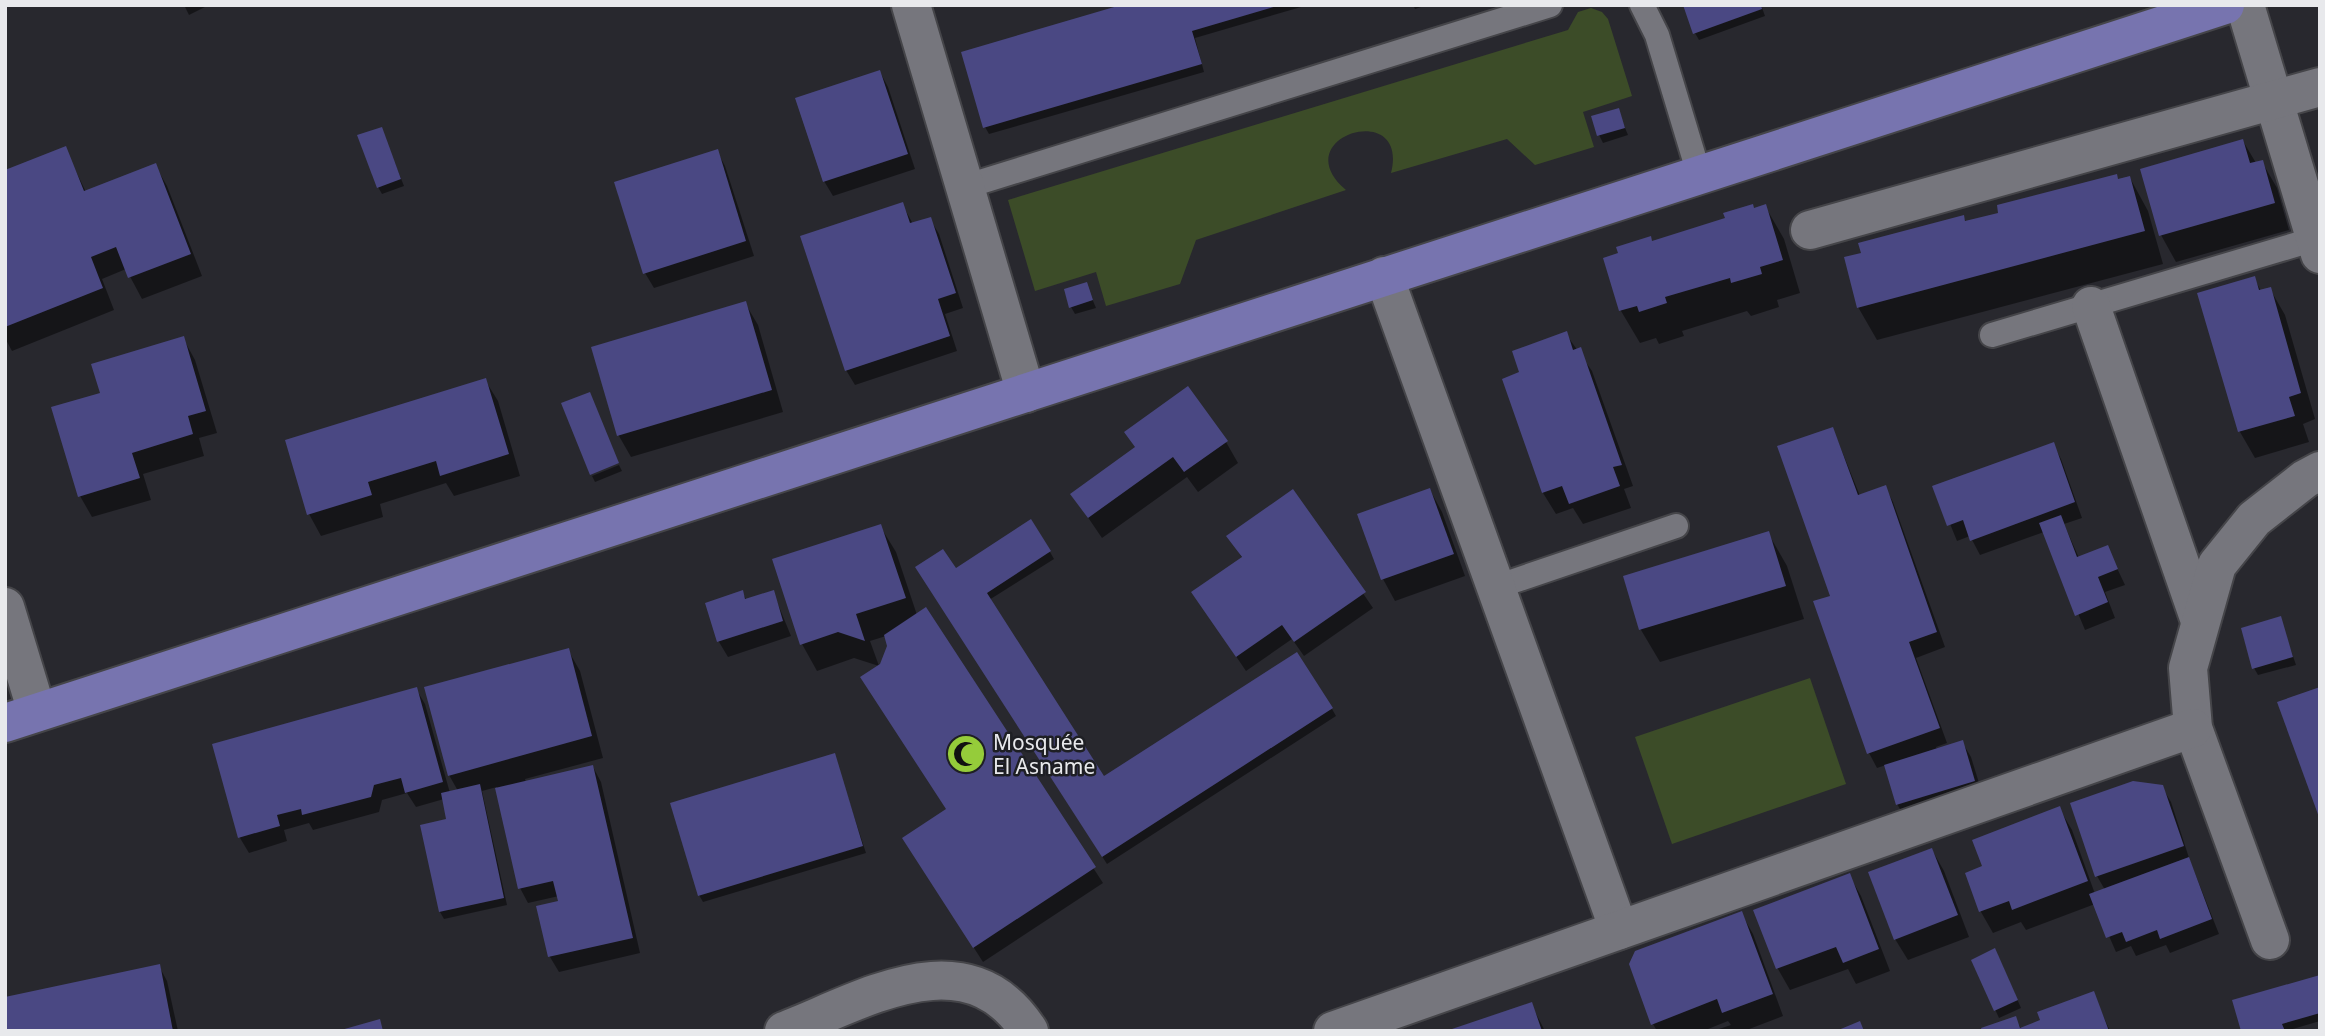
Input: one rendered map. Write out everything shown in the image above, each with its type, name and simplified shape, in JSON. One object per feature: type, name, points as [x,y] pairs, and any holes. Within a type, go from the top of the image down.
[{"type":"main road","points":[[21,718],[2225,5]]},
{"type":"street","points":[[2245,5],[2317,247]]},
{"type":"street","points":[[915,6],[964,187],[1026,393]]},
{"type":"street","points":[[1810,230],[2320,87]]},
{"type":"street","points":[[1384,276],[1619,930]]},
{"type":"street","points":[[2091,306],[2200,621]]},
{"type":"street","points":[[2270,940],[2193,728],[2188,668],[2217,565],[2254,519],[2315,481]]},
{"type":"street","points":[[5,607],[21,718]]},
{"type":"street","points":[[1334,1031],[2193,728]]},
{"type":"street","points":[[784,1031],[916,981],[956,979],[991,992],[1021,1019],[1029,1031]]},
{"type":"lane","points":[[964,187],[1550,5]]},
{"type":"lane","points":[[1642,5],[1657,35],[1699,174]]},
{"type":"lane","points":[[1992,335],[2091,306],[2317,247]]},
{"type":"lane","points":[[1496,587],[1676,526]]},
{"type":"green space","points":[[1591,8],[1602,12],[1608,19],[1632,96],[1583,112],[1594,147],[1535,165],[1507,139],[1391,173],[1392,150],[1383,137],[1368,131],[1352,134],[1338,142],[1329,154],[1331,171],[1346,190],[1196,240],[1180,284],[1106,306],[1096,272],[1035,291],[1008,200],[1568,30],[1578,12]]},
{"type":"green space","points":[[1810,678],[1846,784],[1672,844],[1635,737]]},
{"type":"building","points":[[1121,5],[1277,6],[1192,31],[1202,64],[983,128],[961,52]]},
{"type":"building","points":[[1683,5],[1761,5],[1762,9],[1693,34]]},
{"type":"building","points":[[880,70],[908,154],[823,182],[795,98]]},
{"type":"building","points":[[1619,108],[1625,128],[1597,136],[1591,116]]},
{"type":"building","points":[[382,127],[401,179],[377,188],[357,135]]},
{"type":"building","points":[[2243,139],[2250,163],[2263,160],[2275,203],[2159,236],[2140,169]]},
{"type":"building","points":[[66,146],[84,191],[156,163],[191,254],[128,278],[116,247],[91,257],[103,288],[5,327],[5,170]]},
{"type":"building","points":[[718,149],[746,241],[643,274],[614,182]]},
{"type":"building","points":[[2117,174],[2118,179],[2130,176],[2145,231],[1857,308],[1844,257],[1861,253],[1858,243],[1964,215],[1965,221],[1998,213],[1997,205]]},
{"type":"building","points":[[903,202],[910,223],[931,217],[956,293],[938,299],[950,336],[845,371],[800,236]]},
{"type":"building","points":[[1753,204],[1754,208],[1766,204],[1783,260],[1760,267],[1762,274],[1731,283],[1730,278],[1665,297],[1667,303],[1639,312],[1637,306],[1619,311],[1603,258],[1618,253],[1616,247],[1651,236],[1652,241],[1725,218],[1723,213]]},
{"type":"building","points":[[2255,276],[2259,290],[2271,287],[2301,393],[2289,397],[2295,416],[2238,432],[2197,293]]},
{"type":"building","points":[[1087,282],[1093,300],[1069,308],[1064,289]]},
{"type":"building","points":[[746,301],[772,390],[617,436],[591,347]]},
{"type":"building","points":[[1567,331],[1573,350],[1581,347],[1622,465],[1613,467],[1620,486],[1569,504],[1562,486],[1542,493],[1502,379],[1519,372],[1512,351]]},
{"type":"building","points":[[184,336],[206,411],[188,416],[193,434],[132,453],[140,478],[78,497],[51,407],[100,393],[91,364]]},
{"type":"building","points":[[486,378],[509,454],[440,476],[436,461],[368,482],[372,495],[307,515],[285,440]]},
{"type":"building","points":[[1188,386],[1228,441],[1184,472],[1173,457],[1088,518],[1070,494],[1135,447],[1124,432]]},
{"type":"building","points":[[590,392],[619,463],[590,475],[561,403]]},
{"type":"building","points":[[1833,427],[1858,495],[1886,485],[1937,632],[1909,642],[1940,728],[1867,754],[1813,601],[1830,596],[1777,446]]},
{"type":"building","points":[[2054,442],[2075,502],[1970,541],[1963,520],[1947,526],[1932,486]]},
{"type":"building","points":[[1430,488],[1454,554],[1381,580],[1357,514]]},
{"type":"building","points":[[1293,489],[1366,592],[1294,642],[1282,625],[1236,657],[1191,592],[1242,557],[1226,536]]},
{"type":"building","points":[[2061,515],[2077,557],[2108,545],[2118,569],[2098,577],[2108,602],[2075,616],[2039,523]]},
{"type":"building","points":[[1031,519],[1051,551],[987,593],[1104,776],[1297,652],[1333,708],[1102,857],[915,567],[943,549],[956,568]]},
{"type":"building","points":[[881,524],[906,598],[856,614],[865,641],[838,632],[800,645],[772,559]]},
{"type":"building","points":[[1769,531],[1786,586],[1639,630],[1623,576]]},
{"type":"building","points":[[743,590],[745,599],[774,590],[783,621],[717,642],[705,603]]},
{"type":"building","name":"Mosquée El Asname","points":[[926,607],[1096,867],[973,948],[902,838],[946,809],[860,677],[880,664],[887,646],[884,635]]},
{"type":"building","points":[[2281,616],[2293,657],[2252,669],[2241,628]]},
{"type":"building","points":[[569,648],[592,736],[448,776],[424,687]]},
{"type":"building","points":[[417,687],[443,782],[405,793],[401,778],[374,785],[371,797],[302,815],[301,809],[277,815],[280,826],[238,838],[212,744]]},
{"type":"building","points":[[2320,687],[2320,817],[2319,817],[2277,702]]},
{"type":"building","points":[[1963,740],[1975,781],[1896,805],[1884,765]]},
{"type":"building","points":[[835,753],[863,846],[698,896],[670,803]]},
{"type":"building","points":[[593,765],[633,938],[548,957],[536,906],[558,901],[553,881],[518,889],[495,788]]},
{"type":"building","points":[[2133,781],[2163,785],[2184,846],[2095,877],[2070,803]]},
{"type":"building","points":[[480,784],[504,898],[439,912],[420,825],[446,819],[441,793]]},
{"type":"building","points":[[2060,806],[2088,881],[2012,910],[2009,901],[1979,912],[1965,873],[1982,866],[1972,840]]},
{"type":"building","points":[[1932,848],[1958,915],[1894,940],[1868,872]]},
{"type":"building","points":[[2189,857],[2212,919],[2160,939],[2157,930],[2126,942],[2122,932],[2106,938],[2089,894]]},
{"type":"building","points":[[1850,873],[1879,949],[1843,963],[1836,947],[1776,969],[1753,910]]},
{"type":"building","points":[[1742,911],[1773,994],[1722,1013],[1717,999],[1651,1025],[1629,964],[1635,951]]},
{"type":"building","points":[[1995,948],[2018,1000],[1994,1011],[1971,960]]},
{"type":"building","points":[[160,964],[173,1031],[5,1031],[5,997]]},
{"type":"building","points":[[2320,975],[2320,1013],[2282,1024],[2285,1031],[2241,1031],[2232,1000]]},
{"type":"building","points":[[2094,991],[2109,1031],[1982,1031],[1981,1028],[2016,1016],[2020,1028],[2040,1020],[2037,1012]]},
{"type":"building","points":[[1532,1002],[1542,1031],[1449,1030]]},
{"type":"building","points":[[380,1019],[383,1031],[341,1031],[341,1030]]},
{"type":"building","points":[[1860,1021],[1864,1031],[1836,1031]]},
{"type":"place","name":"Mosquée El Asname","points":[[966,754]]}]
